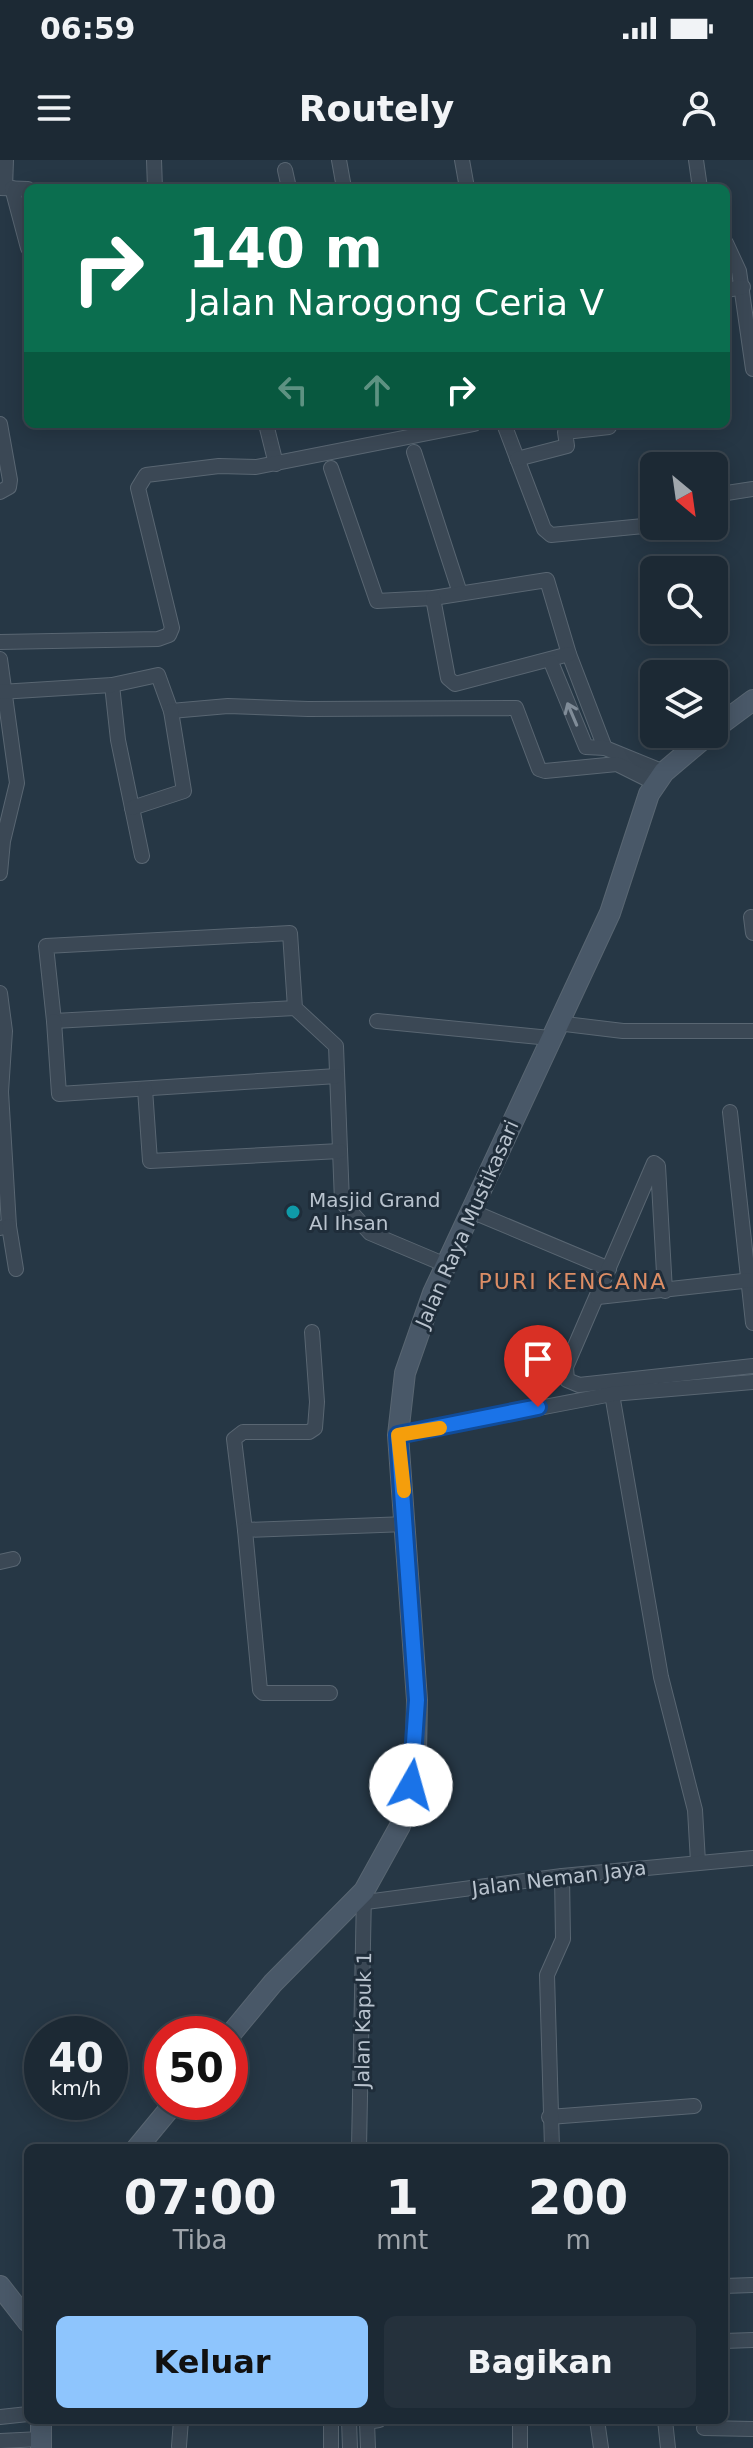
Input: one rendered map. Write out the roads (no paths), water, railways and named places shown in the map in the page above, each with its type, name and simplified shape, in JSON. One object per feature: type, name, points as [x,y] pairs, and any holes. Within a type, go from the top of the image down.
[{"type":"main road","points":[[728,719],[753,700]]},
{"type":"main road","points":[[659,778],[693,748]]},
{"type":"main road","name":"Jalan Raya Mustikasari","points":[[246,2016],[273,1983],[365,1897],[400,1826],[416,1753],[417,1700],[407,1524],[398,1435],[405,1373],[446,1265],[610,913],[659,778]]},
{"type":"main road","points":[[140,2144],[160,2120]]},
{"type":"main road","points":[[0,2286],[24,2317]]},
{"type":"street","points":[[6,160],[6,188],[24,237]]},
{"type":"street","points":[[154,160],[155,184]]},
{"type":"street","points":[[339,160],[343,184]]},
{"type":"street","points":[[462,160],[466,184]]},
{"type":"street","points":[[696,160],[699,184]]},
{"type":"street","points":[[285,170],[288,184]]},
{"type":"street","points":[[730,253],[743,287],[753,369]]},
{"type":"street","points":[[730,289],[743,287]]},
{"type":"street","points":[[0,424],[10,480],[9,487],[0,492]]},
{"type":"street","points":[[267,428],[276,464]]},
{"type":"street","points":[[0,642],[158,639],[169,635],[172,628],[138,488],[140,481],[151,473],[276,464],[454,428]]},
{"type":"street","points":[[505,428],[544,529],[551,535],[640,526]]},
{"type":"street","points":[[517,459],[567,446],[565,432],[600,428]]},
{"type":"street","points":[[414,452],[460,593]]},
{"type":"street","points":[[331,468],[375,600],[433,598],[546,579],[569,654],[605,748]]},
{"type":"street","points":[[728,493],[753,489]]},
{"type":"street","points":[[433,598],[448,678],[452,683],[458,685],[551,662],[569,654]]},
{"type":"street","points":[[0,659],[17,783],[3,841],[0,873]]},
{"type":"street","points":[[551,662],[585,746],[605,748],[659,778]]},
{"type":"street","points":[[3,692],[112,685],[158,675],[171,711],[184,791],[132,808]]},
{"type":"street","points":[[112,685],[118,740],[142,856]]},
{"type":"street","points":[[171,711],[228,706],[308,709],[516,708],[539,769],[617,764],[659,778]]},
{"type":"street","points":[[751,917],[753,933]]},
{"type":"street","points":[[337,1076],[59,1094],[46,946],[290,933],[295,1008],[336,1046],[342,1202],[379,1238],[446,1265]]},
{"type":"street","points":[[0,993],[5,1031],[1,1092],[4,1227],[16,1269]]},
{"type":"street","points":[[54,1021],[295,1008]]},
{"type":"street","points":[[377,1021],[554,1031],[753,1031]]},
{"type":"street","points":[[145,1089],[150,1161],[340,1151]]},
{"type":"street","points":[[730,1112],[753,1323]]},
{"type":"street","points":[[665,1291],[657,1163],[650,1165],[598,1297],[566,1367],[566,1377],[573,1384],[753,1366]]},
{"type":"street","points":[[471,1211],[609,1269]]},
{"type":"street","points":[[598,1297],[749,1280]]},
{"type":"street","points":[[312,1332],[318,1422],[315,1428],[309,1432],[243,1432],[234,1439],[260,1690],[263,1693],[330,1693]]},
{"type":"street","points":[[398,1435],[612,1394],[753,1382]]},
{"type":"street","points":[[612,1394],[661,1677],[695,1810],[698,1862]]},
{"type":"street","points":[[245,1530],[407,1524]]},
{"type":"street","name":"Jalan Neman Jaya","points":[[365,1897],[753,1858]]},
{"type":"street","points":[[552,2144],[547,1975],[563,1939],[562,1876]]},
{"type":"street","name":"Jalan Kapuk 1","points":[[359,2144],[365,1897]]},
{"type":"street","points":[[549,2117],[694,2106]]},
{"type":"street","points":[[728,2286],[753,2285]]},
{"type":"street","points":[[728,2341],[753,2340]]},
{"type":"street","points":[[24,2414],[0,2417],[2,2441],[41,2436]]},
{"type":"street","points":[[179,2446],[181,2424]]},
{"type":"street","points":[[331,2424],[331,2448]]},
{"type":"street","points":[[349,2424],[350,2448]]},
{"type":"street","points":[[367,2424],[368,2448]]},
{"type":"street","points":[[520,2424],[520,2448]]},
{"type":"street","points":[[598,2424],[601,2448]]},
{"type":"street","points":[[665,2424],[668,2448]]},
{"type":"street","points":[[704,2428],[753,2429]]},
{"type":"place","name":"Masjid Grand Al Ihsan","points":[[293,1212]]},
{"type":"district","name":"PURI KENCANA","points":[[573,1281]]}]
